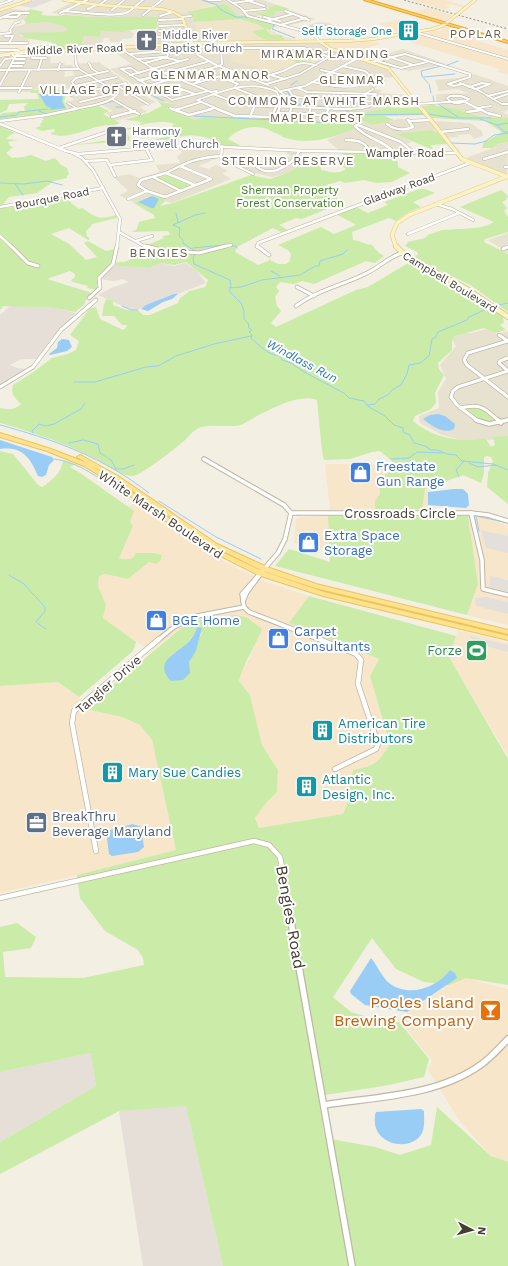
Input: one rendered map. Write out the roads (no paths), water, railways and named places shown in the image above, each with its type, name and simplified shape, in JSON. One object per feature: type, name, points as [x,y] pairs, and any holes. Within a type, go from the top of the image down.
[{"type":"highway","points":[[366,0],[508,41]]},
{"type":"highway","points":[[370,0],[446,24]]},
{"type":"main road","name":"White Marsh Boulevard","points":[[0,431],[53,446],[96,465],[121,480],[215,545],[262,571],[315,586],[508,632]]},
{"type":"main road","name":"White Marsh Boulevard","points":[[0,435],[49,450],[86,465],[112,481],[205,546],[262,571],[318,593],[508,638]]},
{"type":"main road","points":[[464,628],[508,635]]},
{"type":"street","points":[[0,4],[12,0]]},
{"type":"street","points":[[0,9],[25,0]]},
{"type":"street","points":[[0,9],[30,0]]},
{"type":"street","points":[[64,0],[98,5],[150,8],[173,12],[183,18],[196,54],[208,62],[267,84],[281,91],[298,88],[358,58]]},
{"type":"street","points":[[60,13],[87,0]]},
{"type":"street","points":[[88,9],[106,0]]},
{"type":"street","points":[[112,10],[124,0]]},
{"type":"street","points":[[66,11],[117,14],[127,12],[143,0]]},
{"type":"street","points":[[143,15],[162,0]]},
{"type":"street","points":[[208,0],[221,0]]},
{"type":"street","points":[[228,0],[234,3],[248,16],[303,30],[313,35],[320,42],[334,50],[371,62],[389,70],[463,160],[508,177]]},
{"type":"street","points":[[234,3],[253,0]]},
{"type":"street","name":"Middle River Road","points":[[0,56],[14,56],[20,52],[75,51],[192,43],[320,42],[359,40],[415,32],[446,24],[475,0]]},
{"type":"street","points":[[249,1],[264,6]]},
{"type":"street","points":[[244,11],[265,9]]},
{"type":"street","points":[[285,11],[309,20]]},
{"type":"street","points":[[0,18],[13,12],[28,13]]},
{"type":"street","points":[[160,16],[173,12]]},
{"type":"street","points":[[3,17],[18,17],[21,13]]},
{"type":"street","points":[[265,21],[293,14]]},
{"type":"street","points":[[159,20],[191,16]]},
{"type":"street","points":[[264,17],[280,21]]},
{"type":"street","points":[[289,18],[296,21]]},
{"type":"street","points":[[280,25],[306,18]]},
{"type":"street","points":[[0,34],[11,32],[10,28],[15,23],[19,22]]},
{"type":"street","points":[[159,26],[185,24]]},
{"type":"street","points":[[303,30],[322,26],[340,32]]},
{"type":"street","points":[[159,31],[187,30]]},
{"type":"street","points":[[415,32],[508,59]]},
{"type":"street","points":[[157,37],[189,35]]},
{"type":"street","points":[[5,36],[13,36],[9,43]]},
{"type":"street","points":[[170,40],[171,44]]},
{"type":"street","points":[[259,47],[261,42]]},
{"type":"street","points":[[261,42],[262,48]]},
{"type":"street","points":[[0,43],[27,43]]},
{"type":"street","points":[[259,47],[261,51],[262,48],[306,48],[329,58],[298,75],[267,84]]},
{"type":"street","points":[[124,48],[130,54],[154,69],[208,91],[215,92],[238,84],[220,76]]},
{"type":"street","points":[[211,48],[262,48]]},
{"type":"street","points":[[147,86],[222,64],[221,48]]},
{"type":"street","points":[[130,54],[166,49],[168,55],[167,57]]},
{"type":"street","points":[[0,50],[16,50],[20,52]]},
{"type":"street","points":[[321,54],[334,50]]},
{"type":"street","points":[[0,121],[47,115],[95,104],[116,97],[118,93],[79,69],[76,64],[75,51]]},
{"type":"street","points":[[0,66],[5,59],[28,53]]},
{"type":"street","points":[[371,62],[405,54],[427,62],[471,74],[470,77],[448,84],[454,86],[462,84]]},
{"type":"street","points":[[14,56],[26,56]]},
{"type":"street","points":[[14,56],[25,59]]},
{"type":"street","points":[[0,85],[11,66],[14,56]]},
{"type":"street","points":[[145,63],[167,57]]},
{"type":"street","points":[[138,59],[167,57],[180,61]]},
{"type":"street","points":[[389,57],[413,66]]},
{"type":"street","points":[[32,58],[46,58]]},
{"type":"street","points":[[38,70],[42,58]]},
{"type":"street","points":[[130,75],[188,59]]},
{"type":"street","points":[[376,61],[398,68],[427,62]]},
{"type":"street","points":[[165,73],[208,62]]},
{"type":"street","points":[[12,63],[24,63]]},
{"type":"street","points":[[254,80],[299,63],[316,65]]},
{"type":"street","points":[[58,70],[60,64]]},
{"type":"street","points":[[89,64],[92,69],[99,73]]},
{"type":"street","points":[[11,66],[22,66]]},
{"type":"street","points":[[312,82],[335,86],[358,87],[372,79],[369,73],[365,70],[342,66]]},
{"type":"street","points":[[139,73],[131,68],[121,69],[163,96],[175,100],[208,91]]},
{"type":"street","points":[[9,70],[21,69]]},
{"type":"street","points":[[0,70],[79,69]]},
{"type":"street","points":[[19,92],[30,70]]},
{"type":"street","points":[[321,70],[343,74],[347,77],[335,86]]},
{"type":"street","points":[[108,71],[75,79],[72,83],[75,86],[117,77]]},
{"type":"street","points":[[241,75],[258,71],[285,79]]},
{"type":"street","points":[[192,84],[235,72]]},
{"type":"street","points":[[184,76],[200,82]]},
{"type":"street","points":[[139,80],[153,77],[139,80]]},
{"type":"street","points":[[454,81],[476,89],[499,102],[508,104]]},
{"type":"street","points":[[71,95],[126,83]]},
{"type":"street","points":[[468,87],[482,83],[490,84],[476,89]]},
{"type":"street","points":[[115,85],[148,104]]},
{"type":"street","points":[[310,92],[320,85]]},
{"type":"street","points":[[155,91],[172,86],[195,94]]},
{"type":"street","points":[[253,86],[270,88],[279,94],[272,116],[269,118],[235,116],[197,99],[213,94],[234,88],[253,86]]},
{"type":"street","points":[[0,88],[32,88]]},
{"type":"street","points":[[234,88],[258,97],[250,117]]},
{"type":"street","points":[[298,88],[310,92],[376,94]]},
{"type":"street","points":[[365,94],[374,89]]},
{"type":"street","points":[[163,96],[184,90]]},
{"type":"street","points":[[289,90],[293,97],[382,103]]},
{"type":"street","points":[[276,119],[284,97],[281,91]]},
{"type":"street","points":[[488,96],[508,91]]},
{"type":"street","points":[[80,102],[112,94]]},
{"type":"street","points":[[213,94],[238,104],[255,106],[276,105],[328,108],[357,108],[413,98]]},
{"type":"street","points":[[493,99],[508,94]]},
{"type":"street","points":[[449,101],[447,97],[458,96],[468,98],[469,100],[466,102]]},
{"type":"street","points":[[112,99],[139,114]]},
{"type":"street","points":[[88,100],[95,104]]},
{"type":"street","points":[[418,104],[449,101],[453,104],[466,102],[481,110],[500,116]]},
{"type":"street","points":[[174,110],[201,102]]},
{"type":"street","points":[[68,104],[76,108]]},
{"type":"street","points":[[478,108],[491,106]]},
{"type":"street","points":[[170,108],[188,115],[215,108]]},
{"type":"street","points":[[326,122],[328,108]]},
{"type":"street","points":[[288,119],[291,109]]},
{"type":"street","points":[[307,120],[310,110]]},
{"type":"street","points":[[467,112],[481,110]]},
{"type":"street","points":[[112,117],[135,111]]},
{"type":"street","points":[[278,113],[343,116]]},
{"type":"street","points":[[338,113],[343,116]]},
{"type":"street","points":[[337,119],[343,116]]},
{"type":"street","points":[[387,124],[397,129],[408,129],[413,127],[409,120],[430,120]]},
{"type":"street","name":"Wampler Road","points":[[0,124],[73,153],[88,154],[182,145],[300,151],[395,153],[456,152]]},
{"type":"street","points":[[395,153],[388,146],[366,137],[355,127],[358,125],[401,142],[414,153]]},
{"type":"street","points":[[452,127],[457,131]]},
{"type":"street","points":[[440,132],[468,129]]},
{"type":"street","points":[[59,148],[113,130]]},
{"type":"street","points":[[346,140],[361,142],[368,147],[369,152]]},
{"type":"street","points":[[220,156],[222,146]]},
{"type":"street","points":[[110,165],[152,160],[146,148]]},
{"type":"street","points":[[288,163],[273,162],[257,167],[265,171],[280,168],[288,163],[299,155],[300,151]]},
{"type":"street","points":[[484,159],[508,152]]},
{"type":"street","points":[[73,153],[85,161],[93,170],[120,219],[115,262],[100,278],[100,288],[89,298]]},
{"type":"street","points":[[179,166],[211,178],[163,197],[138,187],[138,183],[143,179],[166,173],[179,166],[201,158],[220,156],[253,174]]},
{"type":"street","points":[[85,161],[106,160],[115,176]]},
{"type":"street","name":"Gladway Road","points":[[269,255],[256,245],[470,163]]},
{"type":"street","points":[[166,173],[195,185]]},
{"type":"street","points":[[501,174],[503,179]]},
{"type":"street","points":[[153,177],[181,191]]},
{"type":"street","name":"Campbell Boulevard","points":[[508,177],[407,216],[395,226],[392,233],[392,240],[402,253],[463,287],[508,317]]},
{"type":"street","name":"Bourque Road","points":[[0,207],[103,188]]},
{"type":"street","points":[[128,198],[147,191]]},
{"type":"street","points":[[436,204],[472,220]]},
{"type":"street","points":[[408,234],[459,213]]},
{"type":"street","points":[[119,232],[149,248],[190,253],[204,252],[231,245]]},
{"type":"street","points":[[0,236],[28,263],[38,266]]},
{"type":"street","points":[[136,241],[152,236]]},
{"type":"street","points":[[504,249],[508,248]]},
{"type":"street","points":[[296,306],[314,296],[362,276],[378,267],[387,258],[402,253]]},
{"type":"street","points":[[297,288],[314,296]]},
{"type":"street","points":[[0,387],[33,367],[61,330],[96,300]]},
{"type":"street","points":[[499,335],[508,341]]},
{"type":"street","points":[[508,341],[470,353],[465,356],[464,360],[466,364],[508,397]]},
{"type":"street","points":[[508,358],[500,361],[499,363],[508,371]]},
{"type":"street","points":[[508,371],[460,386],[452,395],[452,399],[460,408],[481,424],[491,425],[508,420]]},
{"type":"street","points":[[460,408],[473,404],[479,405],[501,422]]},
{"type":"street","points":[[204,458],[284,505],[291,513],[287,539],[277,556],[262,571],[258,579],[247,592],[243,604],[249,612],[256,616],[300,631],[360,657],[361,660],[358,684],[378,744],[376,749],[335,769]]},
{"type":"street","name":"Crossroads Circle","points":[[291,513],[471,513],[488,515],[508,521]]},
{"type":"street","points":[[471,513],[484,576],[483,590],[508,595]]},
{"type":"street","name":"Tangier Drive","points":[[96,851],[72,722],[74,711],[174,627],[197,616],[243,604]]},
{"type":"street","name":"Bengies Road","points":[[0,898],[254,841],[267,843],[275,848],[280,857],[352,1266]]},
{"type":"street","points":[[324,1105],[424,1090],[452,1082],[480,1066],[508,1039]]},
{"type":"water","points":[[52,90],[58,91],[57,94],[63,95],[62,102],[66,108],[50,110],[51,108],[46,106],[39,94],[49,95]]},
{"type":"water","points":[[152,196],[159,199],[154,208],[138,202]]},
{"type":"water","points":[[174,294],[178,294],[172,299],[163,302],[148,311],[141,309],[146,305]]},
{"type":"water","points":[[62,339],[69,340],[72,347],[67,351],[50,355],[49,354],[57,348],[58,342]]},
{"type":"water","points":[[438,414],[445,416],[455,424],[454,429],[450,431],[442,430],[423,419],[430,415]]},
{"type":"water","points":[[0,440],[52,457],[54,460],[49,465],[46,475],[42,477],[38,476],[32,463],[20,451],[14,449],[0,449]]},
{"type":"water","points":[[463,489],[468,494],[469,505],[466,508],[428,505],[428,492]]},
{"type":"water","points":[[197,627],[202,628],[196,651],[189,662],[190,673],[183,680],[171,681],[165,672],[165,665],[168,659],[188,643],[194,636]]},
{"type":"water","points":[[133,824],[141,827],[144,847],[138,852],[112,856],[109,854],[106,831]]},
{"type":"water","points":[[371,958],[389,983],[405,990],[422,989],[430,986],[438,982],[450,970],[455,973],[457,978],[407,1012],[365,1005],[351,994],[350,991]]},
{"type":"water","points":[[421,1109],[424,1111],[423,1131],[418,1138],[412,1142],[397,1144],[390,1142],[383,1138],[378,1132],[375,1124],[376,1112]]},
{"type":"waterway","points":[[202,0],[217,5],[221,10],[236,17],[248,17]]},
{"type":"waterway","points":[[257,20],[273,24],[274,26],[272,29],[295,38]]},
{"type":"waterway","points":[[445,66],[458,61]]},
{"type":"waterway","points":[[428,83],[422,76],[421,71],[441,66]]},
{"type":"waterway","points":[[424,77],[455,74]]},
{"type":"waterway","points":[[291,85],[297,81]]},
{"type":"waterway","points":[[429,84],[431,93]]},
{"type":"waterway","points":[[287,91],[290,96],[288,103]]},
{"type":"waterway","points":[[147,93],[164,101]]},
{"type":"waterway","points":[[433,96],[434,102]]},
{"type":"waterway","points":[[100,105],[113,101]]},
{"type":"waterway","points":[[287,103],[339,108]]},
{"type":"waterway","points":[[438,104],[458,117]]},
{"type":"waterway","points":[[74,110],[89,107]]},
{"type":"waterway","points":[[116,107],[123,107]]},
{"type":"waterway","points":[[0,117],[16,115],[19,112],[48,109]]},
{"type":"waterway","points":[[344,110],[354,114]]},
{"type":"waterway","points":[[39,111],[47,114]]},
{"type":"waterway","points":[[59,114],[65,112]]},
{"type":"waterway","points":[[355,115],[424,114]]},
{"type":"waterway","points":[[428,114],[454,118],[491,118]]},
{"type":"waterway","points":[[194,116],[336,123],[356,116]]},
{"type":"waterway","points":[[480,119],[497,125]]},
{"type":"waterway","points":[[497,125],[508,123]]},
{"type":"waterway","points":[[497,125],[504,132],[508,132]]},
{"type":"waterway","points":[[451,143],[475,144],[486,141],[494,135],[508,133]]},
{"type":"waterway","points":[[0,183],[23,184],[47,181],[62,185]]},
{"type":"waterway","points":[[15,184],[23,195]]},
{"type":"waterway","name":"Windlass Run","points":[[176,213],[178,222]]},
{"type":"waterway","name":"Windlass Run","points":[[195,251],[183,243],[183,240],[179,236],[180,228],[173,225],[195,215],[205,213]]},
{"type":"waterway","points":[[193,248],[223,245]]},
{"type":"waterway","points":[[231,246],[236,246],[237,248]]},
{"type":"waterway","points":[[230,288],[241,287],[262,280],[300,275],[315,266],[319,266],[320,261],[343,254],[347,250]]},
{"type":"waterway","name":"Windlass Run","points":[[193,254],[195,255],[193,257],[194,264],[230,280],[230,288]]},
{"type":"waterway","points":[[271,271],[280,276]]},
{"type":"waterway","name":"Windlass Run","points":[[230,288],[229,291],[241,303],[244,311],[244,319],[248,323],[249,328],[252,330],[249,332],[252,335],[251,338],[264,350],[281,356],[282,360],[291,363],[304,372],[344,393],[349,398],[364,401],[367,405]]},
{"type":"waterway","points":[[498,305],[508,303]]},
{"type":"waterway","points":[[122,306],[131,310],[138,310]]},
{"type":"waterway","points":[[367,405],[375,404],[379,399],[388,395],[392,390],[401,385],[407,374],[409,365],[420,363],[429,356],[432,339],[436,337],[438,332],[467,320],[469,317],[489,308]]},
{"type":"waterway","points":[[74,382],[95,382],[146,367],[158,366],[176,356],[214,344],[251,336]]},
{"type":"waterway","points":[[33,433],[32,431],[39,424],[46,426],[54,424],[81,409],[85,403]]},
{"type":"waterway","name":"Windlass Run","points":[[367,405],[385,416],[394,425],[403,428],[403,432],[410,435],[414,443],[425,446],[431,450],[438,450],[447,454],[456,455],[464,461]]},
{"type":"waterway","points":[[0,425],[40,437],[78,451],[114,469],[149,493]]},
{"type":"waterway","points":[[69,443],[83,440],[98,444],[100,453],[111,460],[116,469],[123,469],[134,465]]},
{"type":"waterway","points":[[391,459],[409,458],[417,452],[443,453]]},
{"type":"waterway","points":[[54,459],[81,467],[120,492]]},
{"type":"waterway","points":[[459,477],[456,470],[464,461]]},
{"type":"waterway","name":"Windlass Run","points":[[464,461],[496,465]]},
{"type":"waterway","name":"Windlass Run","points":[[469,463],[478,467],[496,465]]},
{"type":"waterway","name":"Windlass Run","points":[[496,465],[508,470]]},
{"type":"waterway","points":[[159,501],[216,537],[261,559]]},
{"type":"waterway","points":[[479,531],[476,516],[508,523]]},
{"type":"waterway","points":[[9,575],[24,584],[45,607],[45,611],[36,622],[46,629]]},
{"type":"railway","points":[[404,0],[508,29]]},
{"type":"place","name":"Self Storage One","points":[[408,31]]},
{"type":"place","name":"Middle River Baptist Church","points":[[147,41]]},
{"type":"place","name":"Harmony Freewell Church","points":[[117,137]]},
{"type":"place","name":"Freestate Gun Range","points":[[361,473]]},
{"type":"place","name":"Extra Space Storage","points":[[309,542]]},
{"type":"place","name":"BGE Home","points":[[157,620]]},
{"type":"place","name":"Carpet Consultants","points":[[278,638]]},
{"type":"place","name":"Forze","points":[[477,650]]},
{"type":"place","name":"American Tire Distributors","points":[[323,730]]},
{"type":"place","name":"Mary Sue Candies","points":[[112,772]]},
{"type":"place","name":"Atlantic Design, Inc.","points":[[306,786]]},
{"type":"place","name":"BreakThru Beverage Maryland","points":[[36,823]]},
{"type":"place","name":"Pooles Island Brewing Company","points":[[490,1011]]},
{"type":"district","name":"POPLAR","points":[[476,34]]},
{"type":"district","name":"MIRAMAR LANDING","points":[[325,54]]},
{"type":"district","name":"GLENMAR MANOR","points":[[210,75]]},
{"type":"district","name":"GLENMAR","points":[[352,80]]},
{"type":"district","name":"VILLAGE OF PAWNEE","points":[[110,90]]},
{"type":"district","name":"COMMONS AT WHITE MARSH","points":[[324,101]]},
{"type":"district","name":"MAPLE CREST","points":[[317,118]]},
{"type":"district","name":"STERLING RESERVE","points":[[288,161]]},
{"type":"district","name":"BENGIES","points":[[159,253]]},
{"type":"park label","name":"Sherman Property Forest Conservation","points":[[290,196]]}]
